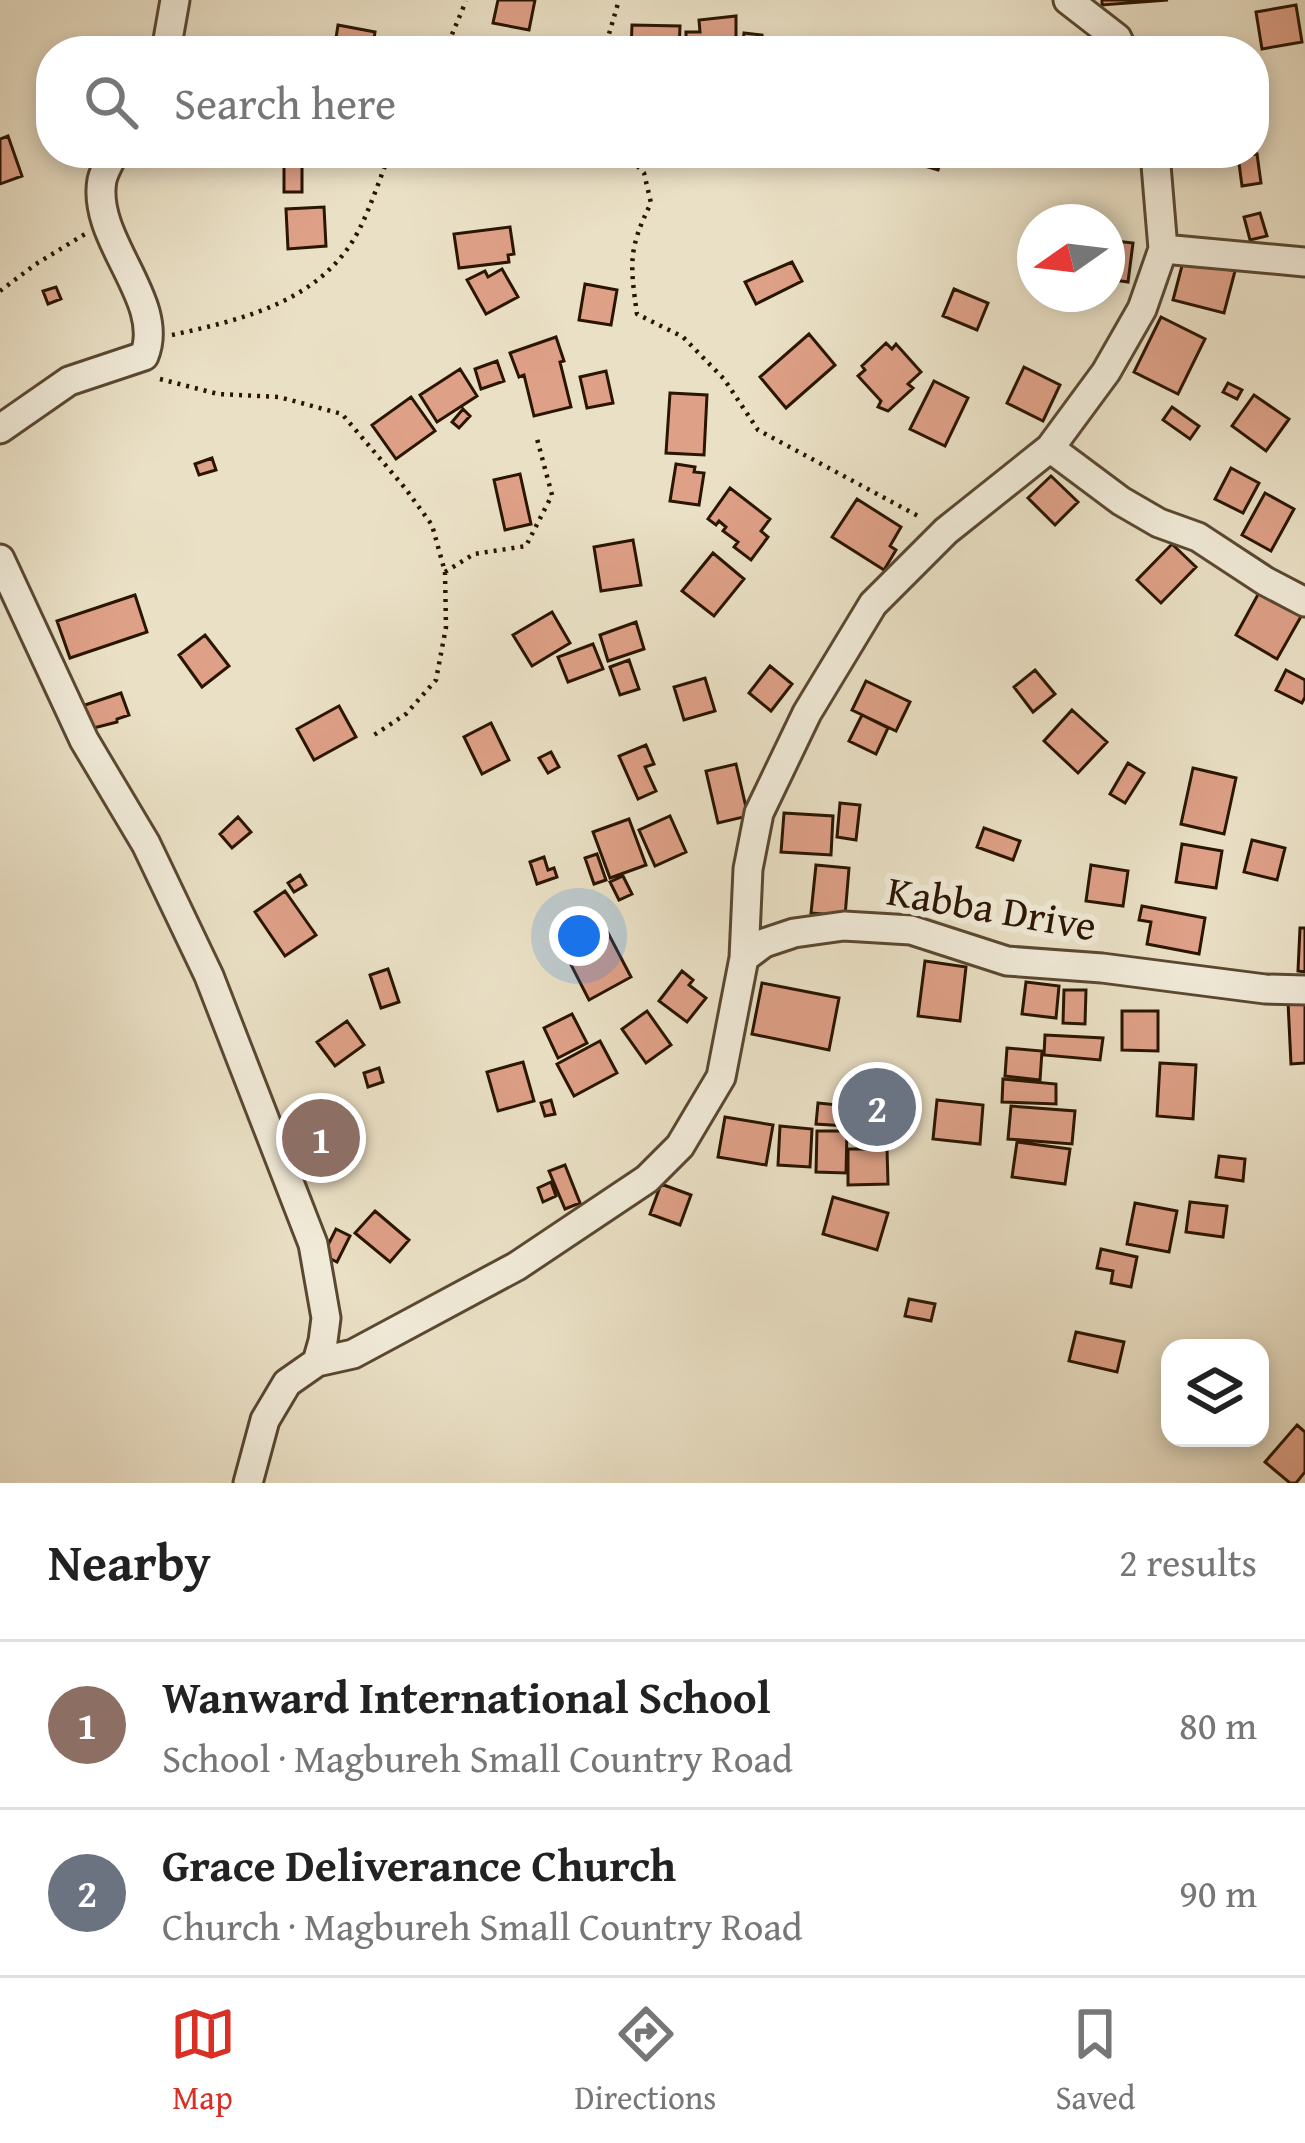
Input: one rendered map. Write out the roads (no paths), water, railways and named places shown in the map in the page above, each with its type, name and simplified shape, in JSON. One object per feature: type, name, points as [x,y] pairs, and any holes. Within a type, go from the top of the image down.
[{"type":"street","points":[[169,36],[175,0]]},
{"type":"street","points":[[1068,0],[1115,36]]},
{"type":"street","points":[[0,429],[69,381],[144,356],[151,340],[143,306],[101,204],[106,168]]},
{"type":"street","points":[[248,1483],[265,1420],[287,1383],[317,1362],[352,1354],[518,1266],[647,1179],[680,1146],[721,1077],[744,958],[748,869],[759,813],[807,712],[873,604],[946,531],[1050,448],[1106,372],[1142,309],[1163,249],[1156,168]]},
{"type":"street","points":[[1163,249],[1305,262]]},
{"type":"street","points":[[1050,448],[1159,523],[1198,537],[1305,602]]},
{"type":"street","points":[[0,560],[84,740],[146,844],[209,976],[313,1244],[326,1318],[317,1362]]},
{"type":"street","name":"Kabba Drive","points":[[744,958],[764,943],[844,926],[911,930],[1006,961],[1305,990]]},
{"type":"place","name":"Grace Deliverance Church","points":[[877,1107]]},
{"type":"place","name":"Wanward International School","points":[[321,1138]]}]
